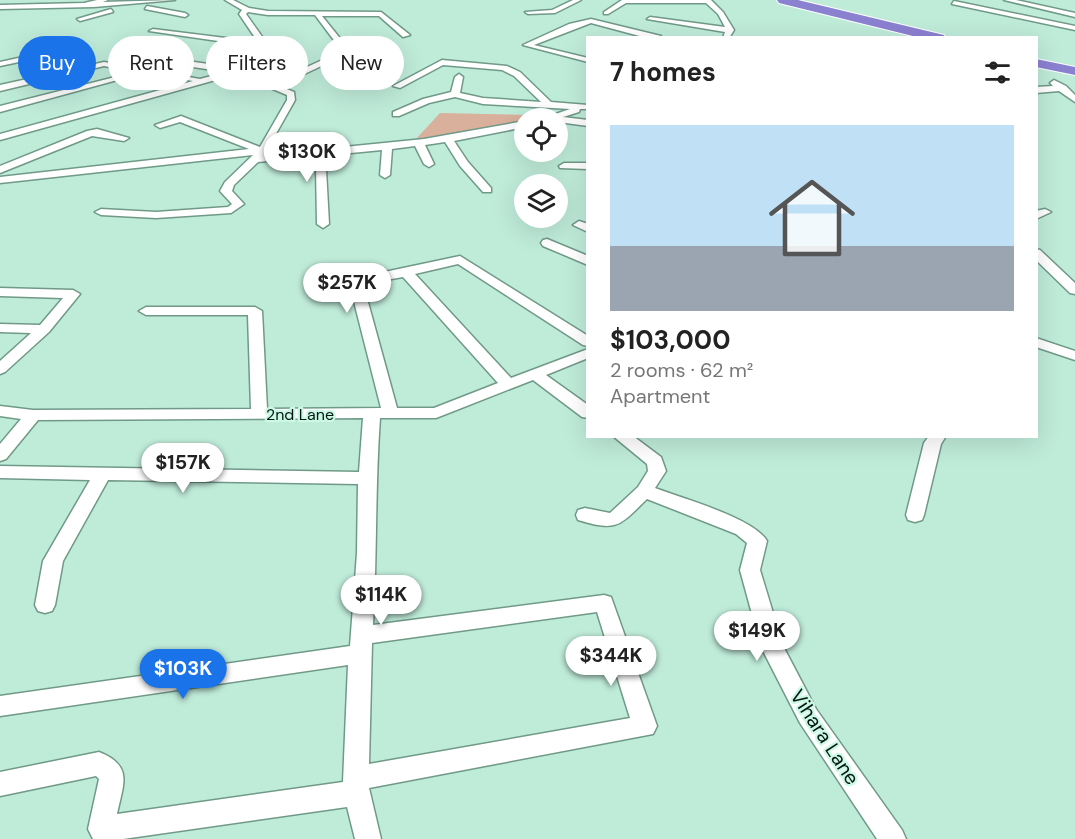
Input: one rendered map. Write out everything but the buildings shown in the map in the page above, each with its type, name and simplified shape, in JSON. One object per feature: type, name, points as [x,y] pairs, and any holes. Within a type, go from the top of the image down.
[{"type":"highway","points":[[769,0],[912,36]]},
{"type":"highway","points":[[783,0],[931,36]]},
{"type":"highway","points":[[1038,58],[1075,65]]},
{"type":"highway","points":[[1038,63],[1075,70]]},
{"type":"street","points":[[84,4],[105,0]]},
{"type":"street","points":[[80,19],[132,5],[172,0]]},
{"type":"street","points":[[228,0],[244,8],[282,14],[381,14],[406,35]]},
{"type":"street","points":[[528,12],[553,12],[578,0]]},
{"type":"street","points":[[680,0],[705,10],[721,13]]},
{"type":"street","points":[[1007,0],[1075,15]]},
{"type":"street","points":[[606,13],[625,1],[708,1],[721,13],[730,30]]},
{"type":"street","points":[[256,2],[244,8],[242,14],[258,36]]},
{"type":"street","points":[[954,3],[1075,28]]},
{"type":"street","points":[[0,7],[132,5],[185,15]]},
{"type":"street","points":[[308,70],[347,52],[317,14]]},
{"type":"street","points":[[650,19],[730,30]]},
{"type":"street","points":[[705,27],[714,19]]},
{"type":"street","points":[[1051,22],[1075,20]]},
{"type":"street","points":[[586,60],[527,45],[582,22],[591,21],[651,36]]},
{"type":"street","points":[[648,35],[657,33],[672,22]]},
{"type":"street","points":[[726,36],[730,30]]},
{"type":"street","points":[[620,36],[632,31]]},
{"type":"street","points":[[153,32],[206,38]]},
{"type":"street","points":[[568,55],[586,49]]},
{"type":"street","points":[[0,64],[18,60]]},
{"type":"street","points":[[404,82],[442,62],[504,68],[517,74],[549,105]]},
{"type":"street","points":[[0,88],[94,65],[108,65]]},
{"type":"street","points":[[455,94],[459,77]]},
{"type":"street","points":[[0,137],[206,80]]},
{"type":"street","points":[[0,109],[108,81]]},
{"type":"street","points":[[1054,83],[1075,99]]},
{"type":"street","points":[[1038,90],[1063,88]]},
{"type":"street","points":[[101,212],[156,215],[231,210],[237,204],[226,191],[228,184],[258,155],[291,100],[291,94],[282,90]]},
{"type":"street","points":[[396,114],[426,101],[455,94],[483,101],[586,106]]},
{"type":"street","points":[[568,113],[586,106]]},
{"type":"street","points":[[160,125],[181,119],[258,155]]},
{"type":"street","points":[[568,120],[586,123]]},
{"type":"street","points":[[0,180],[216,154],[332,155],[387,145],[486,133],[514,127]]},
{"type":"street","points":[[0,170],[90,133],[97,132],[124,138]]},
{"type":"street","points":[[448,138],[464,164],[487,190]]},
{"type":"street","points":[[418,141],[429,164]]},
{"type":"street","points":[[385,176],[387,145]]},
{"type":"street","points":[[332,155],[333,178]]},
{"type":"street","points":[[323,224],[321,168],[332,155]]},
{"type":"street","points":[[564,166],[586,166]]},
{"type":"street","points":[[547,243],[586,260]]},
{"type":"street","points":[[1038,255],[1075,290]]},
{"type":"street","points":[[368,839],[356,785],[360,645],[367,554],[367,478],[381,414],[356,282],[460,260],[586,341]]},
{"type":"street","points":[[406,272],[509,385]]},
{"type":"street","points":[[0,292],[73,294],[44,329],[0,369]]},
{"type":"street","points":[[146,311],[255,311],[259,414]]},
{"type":"street","points":[[0,328],[44,329]]},
{"type":"street","points":[[1038,343],[1075,356]]},
{"type":"street","name":"2nd Lane","points":[[0,411],[33,415],[436,413],[586,354]]},
{"type":"street","points":[[534,375],[586,412]]},
{"type":"street","points":[[0,455],[33,415]]},
{"type":"street","points":[[585,515],[614,520],[644,490],[657,471],[656,461],[624,438]]},
{"type":"street","points":[[915,515],[933,443],[937,438]]},
{"type":"street","points":[[0,472],[367,478]]},
{"type":"street","points":[[45,605],[53,561],[102,475]]},
{"type":"street","name":"Vihara Lane","points":[[644,490],[743,529],[757,541],[750,570],[772,647],[807,716],[893,839]]},
{"type":"street","points":[[0,705],[604,603],[645,726],[356,785],[101,829],[112,774],[99,764],[0,783]]},
{"type":"shaded area","points":[[440,113],[514,115],[514,124],[490,132],[415,140]]}]
